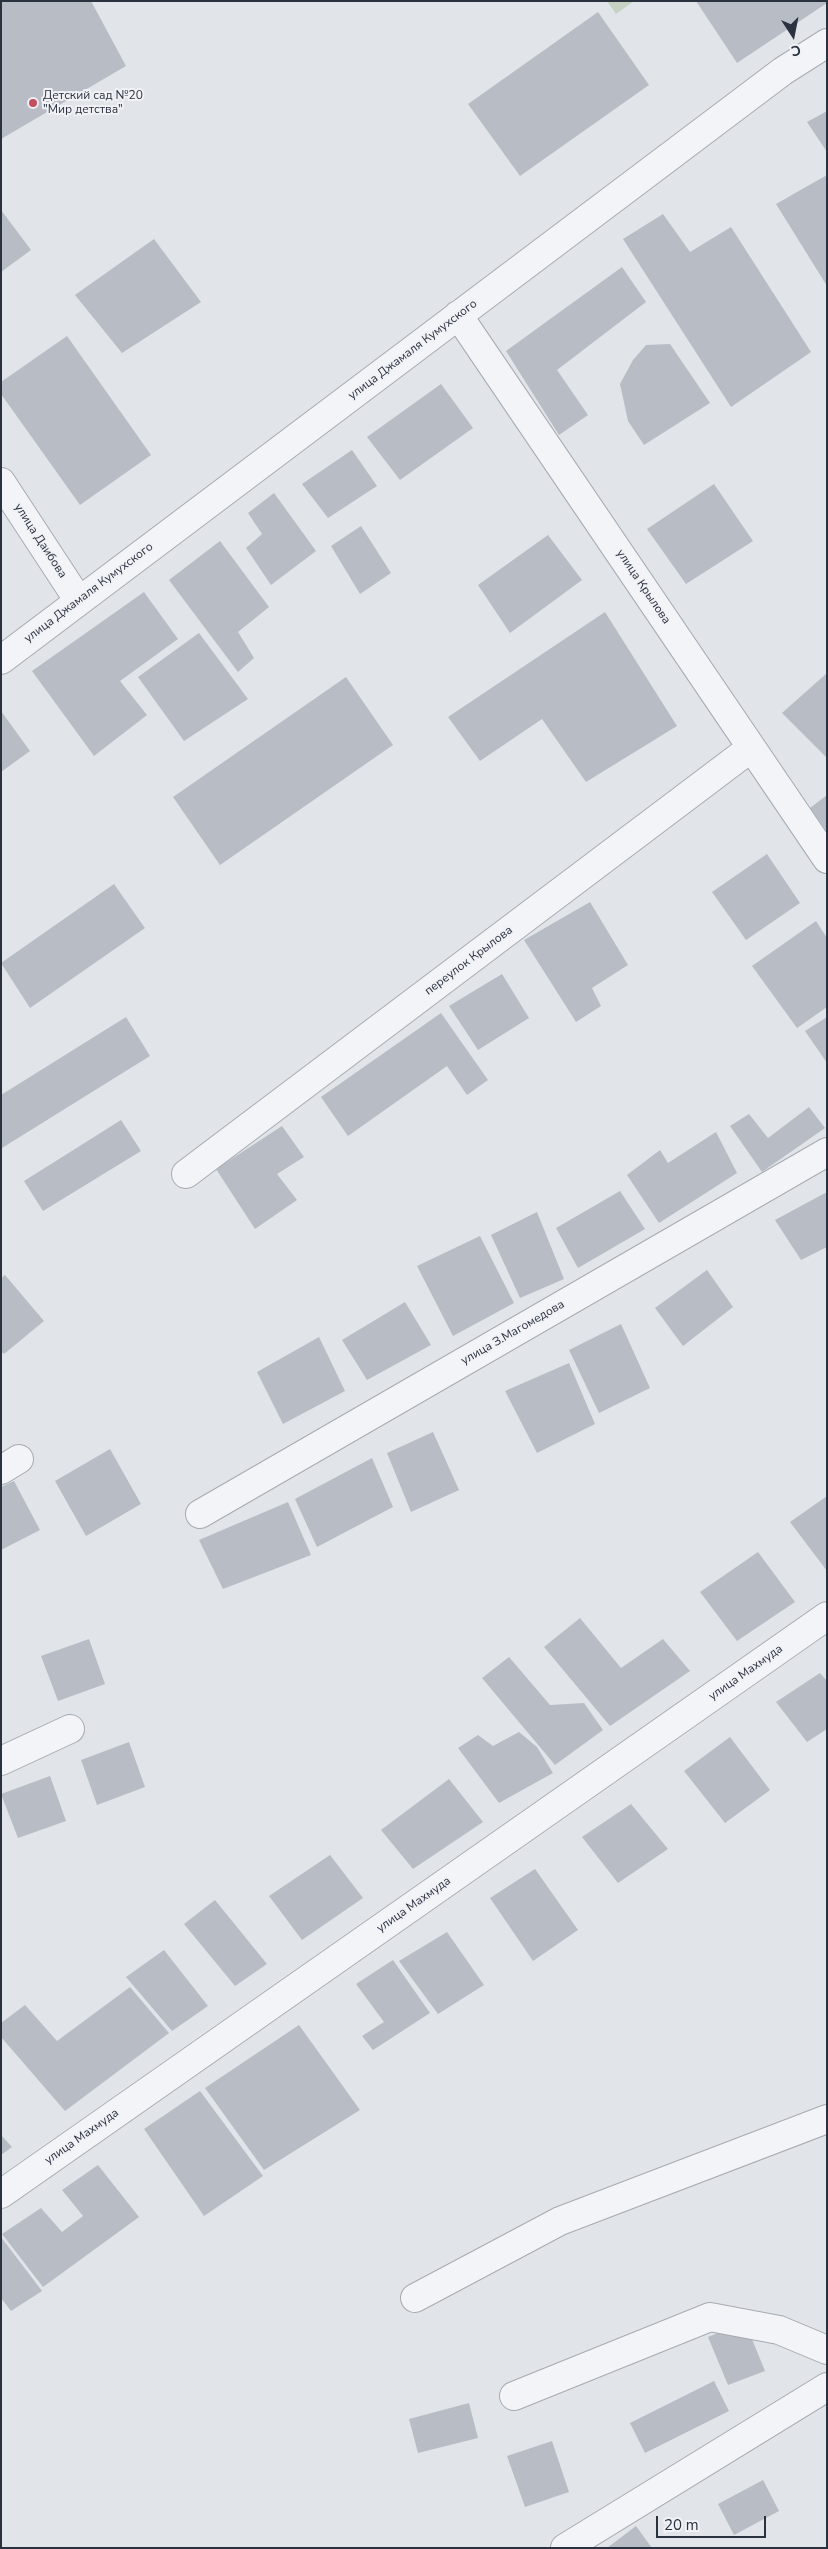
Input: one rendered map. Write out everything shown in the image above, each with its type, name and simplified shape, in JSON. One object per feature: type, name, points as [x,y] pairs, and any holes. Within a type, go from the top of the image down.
[{"type":"street","name":"улица Джамаля Кумухского","points":[[1,660],[783,71],[827,43]]},
{"type":"street","name":"улица Крылова","points":[[458,315],[827,860]]},
{"type":"street","name":"улица Даибова","points":[[1,482],[79,601]]},
{"type":"street","name":"переулок Крылова","points":[[186,1174],[751,748]]},
{"type":"street","name":"улица З.Магомедова","points":[[200,1514],[827,1152]]},
{"type":"street","name":"улица Махмуда","points":[[1,2194],[827,1616]]},
{"type":"street","points":[[1,1761],[70,1729]]},
{"type":"street","points":[[415,2298],[560,2221],[827,2120]]},
{"type":"street","points":[[514,2396],[710,2317],[778,2330],[827,2350]]},
{"type":"street","points":[[565,2548],[827,2387]]},
{"type":"green space","points":[[607,1],[634,1],[616,14]]},
{"type":"building","name":"Детский сад №20 \"Мир детства\"","points":[[1,1],[91,1],[126,66],[1,139]]},
{"type":"building","points":[[696,1],[827,1],[827,3],[737,63]]},
{"type":"building","points":[[598,12],[649,85],[520,176],[468,104]]},
{"type":"building","points":[[827,111],[827,152],[807,122]]},
{"type":"building","points":[[827,175],[827,286],[776,204]]},
{"type":"building","points":[[1,210],[31,250],[1,272]]},
{"type":"building","points":[[663,214],[690,252],[731,227],[811,352],[731,407],[623,239]]},
{"type":"building","points":[[154,239],[201,302],[122,353],[75,295]]},
{"type":"building","points":[[622,267],[646,302],[557,370],[588,415],[559,435],[506,351]]},
{"type":"building","points":[[67,336],[151,455],[80,505],[1,394],[1,382]]},
{"type":"building","points":[[670,344],[710,403],[644,445],[628,421],[620,384],[633,360],[646,345]]},
{"type":"building","points":[[441,384],[473,428],[400,480],[367,437]]},
{"type":"building","points":[[352,450],[377,486],[328,518],[302,484]]},
{"type":"building","points":[[714,484],[753,541],[686,584],[647,529]]},
{"type":"building","points":[[274,493],[316,551],[271,585],[246,548],[262,534],[248,513]]},
{"type":"building","points":[[361,526],[391,573],[360,594],[331,546]]},
{"type":"building","points":[[548,535],[582,580],[510,633],[478,585]]},
{"type":"building","points":[[220,541],[269,607],[238,632],[254,658],[238,672],[169,580]]},
{"type":"building","points":[[144,592],[178,639],[120,681],[147,715],[94,756],[32,671]]},
{"type":"building","points":[[605,612],[677,726],[586,782],[542,719],[480,761],[448,717]]},
{"type":"building","points":[[199,633],[248,699],[184,741],[138,677]]},
{"type":"building","points":[[827,673],[827,758],[782,713]]},
{"type":"building","points":[[346,677],[393,745],[220,865],[173,797]]},
{"type":"building","points":[[1,711],[30,751],[1,772]]},
{"type":"building","points":[[827,795],[827,832],[810,808]]},
{"type":"building","points":[[767,854],[800,903],[746,940],[712,892]]},
{"type":"building","points":[[114,884],[145,928],[30,1008],[1,963]]},
{"type":"building","points":[[590,902],[628,965],[592,988],[601,1006],[576,1022],[524,940]]},
{"type":"building","points":[[816,921],[827,938],[827,1007],[797,1028],[752,966]]},
{"type":"building","points":[[502,974],[529,1018],[478,1050],[449,1006]]},
{"type":"building","points":[[441,1013],[488,1080],[467,1095],[447,1066],[348,1136],[321,1097]]},
{"type":"building","points":[[126,1017],[150,1056],[2,1148],[1,1095]]},
{"type":"building","points":[[827,1017],[827,1063],[805,1031]]},
{"type":"building","points":[[809,1107],[825,1128],[762,1172],[730,1126],[749,1114],[768,1138]]},
{"type":"building","points":[[121,1120],[141,1151],[43,1211],[24,1181]]},
{"type":"building","points":[[282,1126],[304,1157],[277,1174],[297,1200],[255,1229],[216,1169]]},
{"type":"building","points":[[716,1132],[737,1173],[659,1223],[627,1175],[660,1150],[668,1163]]},
{"type":"building","points":[[620,1191],[645,1229],[578,1268],[556,1228]]},
{"type":"building","points":[[827,1192],[827,1247],[801,1260],[775,1220]]},
{"type":"building","points":[[537,1212],[564,1279],[520,1298],[491,1235]]},
{"type":"building","points":[[480,1236],[514,1303],[453,1336],[417,1266]]},
{"type":"building","points":[[707,1270],[733,1307],[683,1346],[655,1308]]},
{"type":"building","points":[[5,1275],[44,1321],[4,1354],[1,1351],[1,1278]]},
{"type":"building","points":[[405,1302],[431,1345],[367,1380],[342,1340]]},
{"type":"building","points":[[621,1324],[650,1388],[599,1413],[569,1350]]},
{"type":"building","points":[[319,1337],[345,1391],[283,1424],[257,1372]]},
{"type":"building","points":[[569,1363],[595,1424],[537,1453],[505,1391]]},
{"type":"building","points":[[433,1432],[459,1490],[411,1512],[387,1453]]},
{"type":"building","points":[[110,1449],[141,1504],[86,1536],[55,1481]]},
{"type":"building","points":[[372,1458],[393,1507],[317,1547],[295,1499]]},
{"type":"building","points":[[14,1481],[40,1530],[1,1550],[1,1487]]},
{"type":"building","points":[[827,1496],[827,1571],[790,1522]]},
{"type":"building","points":[[288,1502],[311,1555],[223,1589],[199,1540]]},
{"type":"building","points":[[758,1552],[795,1602],[737,1641],[700,1592]]},
{"type":"building","points":[[580,1618],[621,1668],[663,1639],[690,1671],[610,1726],[544,1647]]},
{"type":"building","points":[[89,1639],[105,1684],[58,1701],[41,1656]]},
{"type":"building","points":[[509,1657],[550,1705],[584,1703],[603,1730],[555,1765],[482,1678]]},
{"type":"building","points":[[820,1673],[827,1681],[827,1729],[807,1742],[776,1702]]},
{"type":"building","points":[[519,1732],[537,1747],[553,1773],[499,1803],[458,1748],[478,1735],[493,1746]]},
{"type":"building","points":[[730,1737],[770,1790],[725,1823],[684,1771]]},
{"type":"building","points":[[129,1742],[145,1787],[97,1805],[81,1760]]},
{"type":"building","points":[[50,1776],[66,1821],[18,1838],[1,1794]]},
{"type":"building","points":[[449,1779],[483,1822],[413,1869],[381,1830]]},
{"type":"building","points":[[631,1804],[668,1849],[618,1883],[582,1837]]},
{"type":"building","points":[[330,1855],[363,1898],[302,1940],[269,1896]]},
{"type":"building","points":[[535,1869],[578,1930],[533,1961],[490,1898]]},
{"type":"building","points":[[215,1900],[267,1964],[235,1986],[184,1924]]},
{"type":"building","points":[[447,1932],[484,1985],[438,2014],[399,1961]]},
{"type":"building","points":[[164,1950],[208,2006],[172,2031],[126,1977]]},
{"type":"building","points":[[393,1960],[430,2013],[373,2050],[362,2036],[384,2022],[356,1984]]},
{"type":"building","points":[[130,1987],[169,2033],[65,2111],[1,2037],[1,2023],[25,2005],[57,2041]]},
{"type":"building","points":[[299,2025],[360,2110],[264,2170],[205,2088]]},
{"type":"building","points":[[200,2091],[263,2176],[204,2216],[144,2129]]},
{"type":"building","points":[[1,2135],[12,2147],[1,2155]]},
{"type":"building","points":[[98,2165],[139,2217],[43,2287],[2,2234],[41,2208],[62,2232],[83,2216],[62,2190]]},
{"type":"building","points":[[1,2237],[42,2291],[11,2311],[1,2298]]},
{"type":"building","points":[[745,2322],[765,2371],[728,2385],[708,2337]]},
{"type":"building","points":[[714,2381],[729,2411],[645,2453],[630,2423]]},
{"type":"building","points":[[469,2403],[478,2438],[418,2453],[409,2419]]},
{"type":"building","points":[[552,2441],[569,2492],[525,2507],[507,2456]]},
{"type":"building","points":[[763,2480],[779,2511],[734,2535],[718,2504]]},
{"type":"building","points":[[636,2526],[652,2548],[607,2548]]},
{"type":"place","name":"Детский сад №20 \"Мир детства\"","points":[[33,103]]}]
